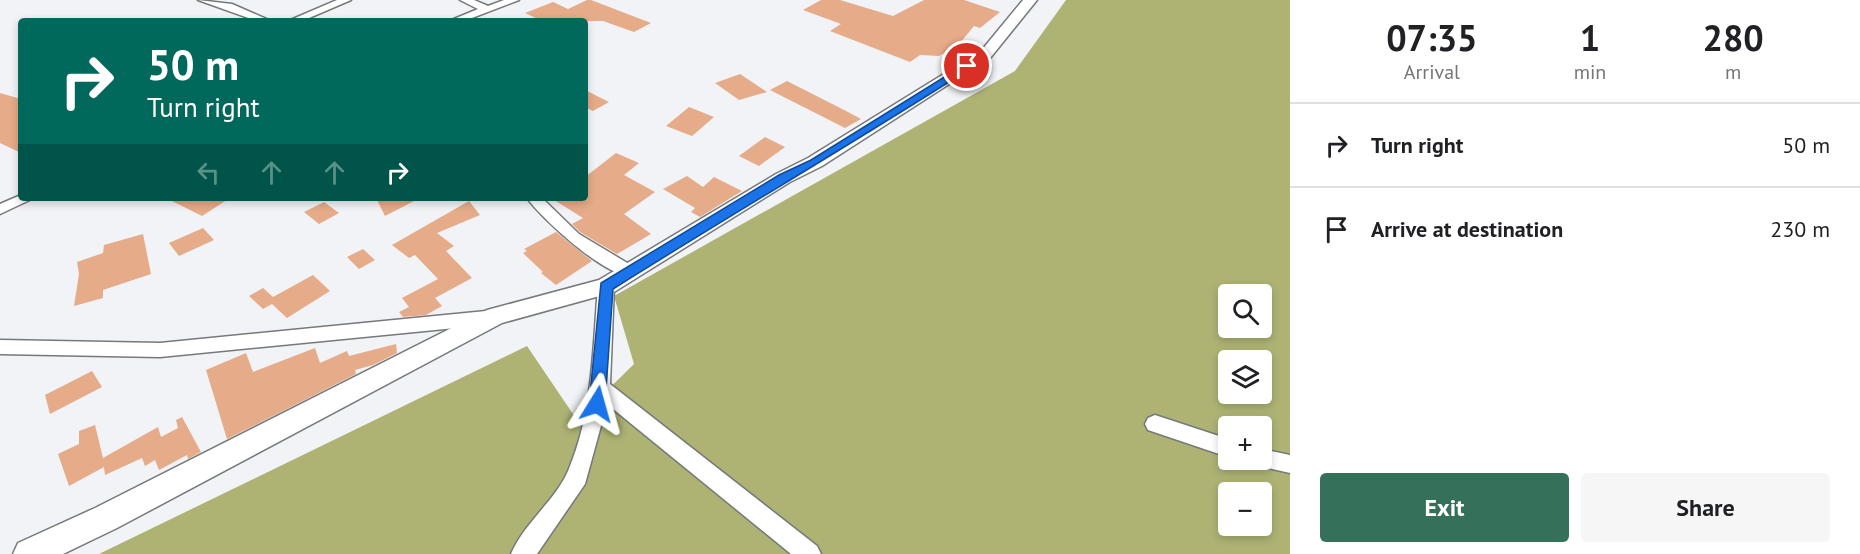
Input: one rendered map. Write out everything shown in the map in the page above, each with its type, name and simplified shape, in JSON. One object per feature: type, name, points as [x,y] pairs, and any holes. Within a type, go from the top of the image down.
[{"type":"street","points":[[203,0],[228,6],[258,18]]},
{"type":"street","points":[[228,6],[240,0]]},
{"type":"street","points":[[301,18],[346,0]]},
{"type":"street","points":[[465,0],[487,9]]},
{"type":"street","points":[[462,18],[514,0]]},
{"type":"street","points":[[0,347],[160,350],[464,322],[495,316],[606,286],[783,177],[815,162],[986,54],[1025,1]]},
{"type":"street","points":[[0,209],[20,201]]},
{"type":"street","points":[[537,201],[573,238],[628,271]]},
{"type":"street","points":[[523,554],[577,477],[600,387],[606,286]]},
{"type":"street","points":[[29,554],[106,518],[495,316]]},
{"type":"street","points":[[600,387],[809,554]]},
{"type":"street","points":[[1155,424],[1218,445]]},
{"type":"street","points":[[1272,460],[1290,464]]},
{"type":"green space","points":[[1066,0],[1290,0],[1290,554],[99,554],[527,346],[577,420],[634,364],[614,296],[1015,71]]},
{"type":"building","points":[[591,0],[651,23],[634,32],[603,21],[588,21],[588,18],[536,18],[525,13],[553,2],[568,9]]},
{"type":"building","points":[[821,0],[840,0],[893,16],[924,0],[964,0],[1000,12],[980,28],[974,26],[960,43],[939,56],[920,55],[910,62],[830,31],[841,24],[803,10]]},
{"type":"building","points":[[740,74],[767,92],[739,100],[715,83]]},
{"type":"building","points":[[787,81],[861,119],[845,128],[770,90]]},
{"type":"building","points":[[588,92],[609,102],[593,111],[588,108]]},
{"type":"building","points":[[0,93],[18,98],[18,152],[0,143]]},
{"type":"building","points":[[689,107],[714,117],[692,136],[666,126]]},
{"type":"building","points":[[765,137],[785,147],[759,166],[739,156]]},
{"type":"building","points":[[616,153],[639,163],[624,175],[655,192],[624,214],[651,234],[617,254],[580,232],[572,224],[583,218],[556,201],[588,201],[588,175]]},
{"type":"building","points":[[687,176],[703,187],[714,177],[742,191],[700,217],[691,212],[695,208],[663,189]]},
{"type":"building","points":[[172,201],[225,201],[202,216]]},
{"type":"building","points":[[378,201],[414,201],[385,216]]},
{"type":"building","points":[[469,201],[480,215],[437,233],[454,246],[446,251],[472,278],[435,298],[442,306],[426,315],[403,317],[399,312],[409,307],[402,298],[438,279],[415,255],[409,258],[392,245]]},
{"type":"building","points":[[324,202],[339,213],[319,224],[304,212]]},
{"type":"building","points":[[203,228],[214,240],[179,256],[169,243]]},
{"type":"building","points":[[556,232],[592,261],[556,285],[541,273],[543,272],[523,253],[527,251],[524,249]]},
{"type":"building","points":[[143,234],[151,274],[103,290],[103,298],[74,306],[79,274],[77,262],[103,253],[104,245]]},
{"type":"building","points":[[363,249],[375,260],[359,269],[347,257]]},
{"type":"building","points":[[313,275],[330,291],[287,318],[272,304],[263,309],[249,296],[263,288],[273,297]]},
{"type":"building","points":[[396,344],[397,353],[373,365],[355,370],[356,374],[227,439],[206,370],[246,353],[253,372],[315,348],[320,363],[347,351],[349,356]]},
{"type":"building","points":[[92,371],[102,387],[50,414],[45,395]]},
{"type":"building","points":[[182,417],[201,452],[188,459],[187,455],[159,470],[155,460],[145,466],[142,458],[105,475],[104,467],[69,486],[58,454],[79,444],[79,431],[95,425],[103,458],[158,427],[161,437],[178,428],[176,420]]},
{"type":"route","points":[[597,404],[606,286],[783,177],[815,162],[967,66]]}]
